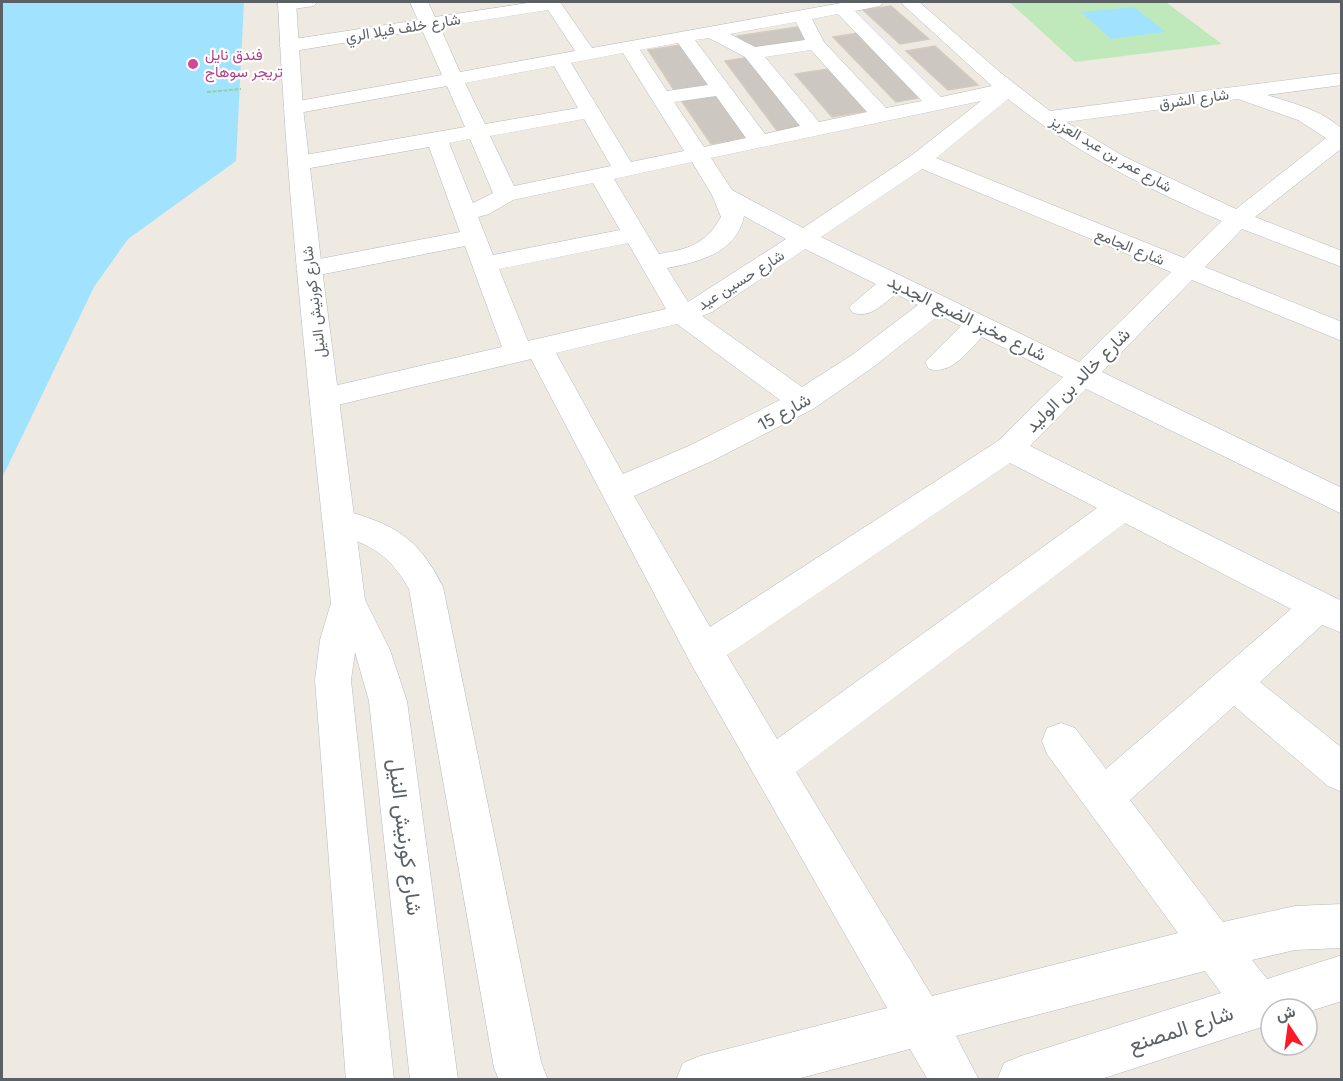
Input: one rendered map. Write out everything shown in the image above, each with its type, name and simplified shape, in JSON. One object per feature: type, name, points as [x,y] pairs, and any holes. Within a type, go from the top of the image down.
[{"type":"street","points":[[419,2],[506,195]]},
{"type":"street","points":[[293,108],[874,2]]},
{"type":"street","name":"شارع عمر بن عبد العزيز","points":[[909,2],[1008,89],[1047,118],[1124,165],[1237,220],[1341,260]]},
{"type":"street","name":"شارع كورنيش النيل","points":[[294,3],[288,46],[293,108],[309,269],[348,603],[338,640],[333,680],[370,1080]]},
{"type":"street","points":[[552,3],[588,55]]},
{"type":"street","name":"شارع خلف فيلا الري","points":[[288,46],[552,3]]},
{"type":"street","points":[[842,8],[936,104]]},
{"type":"street","points":[[802,16],[816,44],[882,116]]},
{"type":"street","points":[[714,33],[752,53],[814,130]]},
{"type":"street","points":[[684,38],[759,141]]},
{"type":"street","points":[[752,53],[816,44]]},
{"type":"street","points":[[629,48],[723,195],[733,217],[721,239],[693,256],[652,263]]},
{"type":"street","points":[[560,60],[625,170]]},
{"type":"street","name":"شارع الشرق","points":[[1047,118],[1341,79]]},
{"type":"street","points":[[661,98],[721,88]]},
{"type":"street","points":[[465,212],[481,209],[506,195],[1008,89]]},
{"type":"street","name":"شارع حسين عيد","points":[[325,398],[682,314],[711,301],[920,160],[1008,89]]},
{"type":"street","name":"شارع خالد بن الوليد","points":[[703,651],[1009,449],[1237,220],[1334,143],[1337,136],[1331,129],[1318,122],[1240,93]]},
{"type":"street","points":[[299,164],[590,112]]},
{"type":"street","points":[[437,139],[485,264],[528,350],[614,491],[703,651],[955,1080]]},
{"type":"street","name":"شارع الجامع","points":[[920,160],[1341,332]]},
{"type":"street","points":[[600,175],[682,314],[802,402]]},
{"type":"street","name":"شارع مخبز الضبع الجديد","points":[[723,195],[805,239],[1341,502]]},
{"type":"street","points":[[485,264],[636,234]]},
{"type":"street","points":[[309,269],[474,237]]},
{"type":"street","points":[[862,307],[894,283]]},
{"type":"street","name":"شارع 15","points":[[614,491],[704,453],[802,402],[855,370],[899,337],[937,303]]},
{"type":"street","points":[[939,362],[980,324]]},
{"type":"street","points":[[1009,449],[1121,508],[1330,612],[1233,682],[1104,797]]},
{"type":"street","points":[[772,766],[1121,508]]},
{"type":"street","points":[[339,522],[378,533],[408,554],[426,587],[518,1068],[525,1080]]},
{"type":"street","name":"شارع كورنيش النيل","points":[[348,603],[366,632],[379,665],[388,701],[434,1080]]},
{"type":"street","points":[[1233,682],[1341,773]]},
{"type":"street","points":[[1061,741],[1258,1005]]},
{"type":"street","points":[[700,1080],[1214,946],[1295,928],[1341,926]]},
{"type":"street","name":"شارع المصنع","points":[[1021,1080],[1341,978]]},
{"type":"path","points":[[207,92],[241,89]]},
{"type":"green space","points":[[1009,2],[1177,2],[1167,3],[1222,44],[1075,62]]},
{"type":"water","points":[[2,2],[244,2],[236,161],[128,239],[94,287],[2,478]]},
{"type":"water","points":[[1134,7],[1166,32],[1111,39],[1081,12]]},
{"type":"building","points":[[891,6],[929,39],[900,44],[863,10]]},
{"type":"building","points":[[797,27],[809,40],[748,49],[737,36]]},
{"type":"building","points":[[858,33],[924,97],[896,102],[833,37]]},
{"type":"building","points":[[680,45],[708,85],[674,90],[648,50]]},
{"type":"building","points":[[935,46],[978,85],[948,90],[906,51]]},
{"type":"building","points":[[750,57],[806,127],[778,132],[725,61]]},
{"type":"building","points":[[828,69],[867,111],[832,117],[795,74]]},
{"type":"building","points":[[715,95],[747,138],[711,144],[681,100]]},
{"type":"place","name":"فندق نايل تريجر سوهاج","points":[[193,64]]}]
